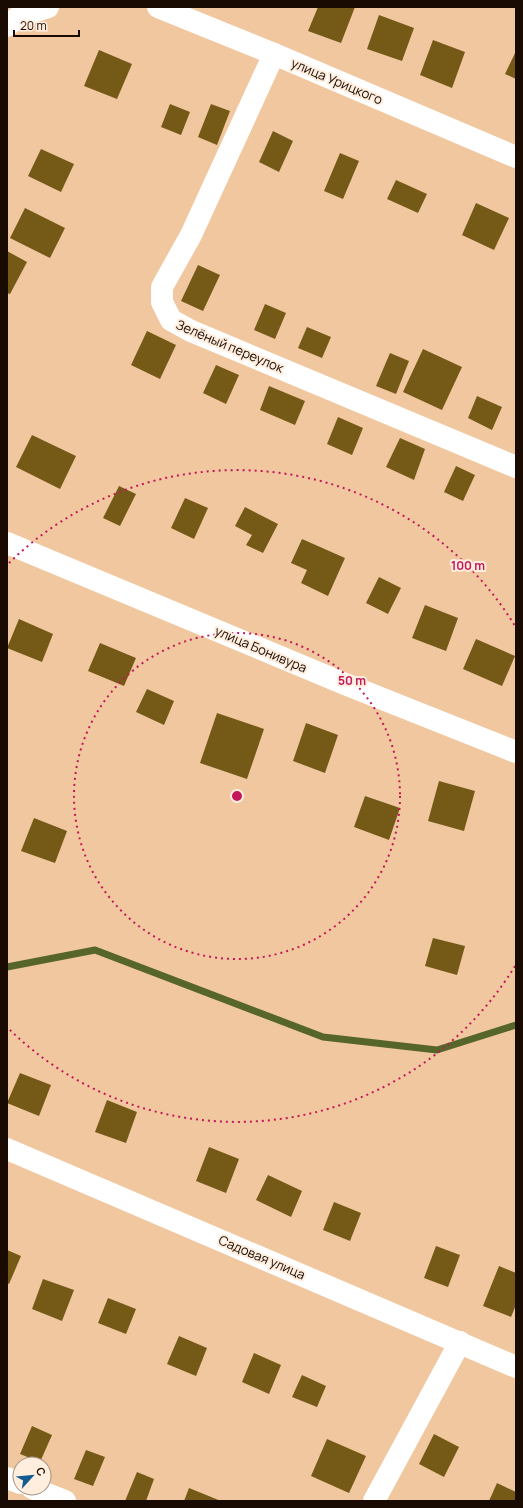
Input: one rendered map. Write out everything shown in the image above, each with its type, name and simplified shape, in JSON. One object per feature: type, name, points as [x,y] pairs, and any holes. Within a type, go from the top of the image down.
[{"type":"street","points":[[7,26],[18,17],[48,7]]},
{"type":"street","name":"улица Урицкого","points":[[158,7],[274,54],[516,157]]},
{"type":"street","name":"Зелёный переулок","points":[[274,54],[191,236],[162,287],[162,302],[171,320],[191,331],[516,468]]},
{"type":"street","name":"улица Бонивура","points":[[7,543],[345,684],[516,752]]},
{"type":"street","name":"Садовая улица","points":[[7,1149],[516,1367]]},
{"type":"street","points":[[374,1501],[460,1342]]},
{"type":"street","points":[[52,1496],[65,1501]]},
{"type":"building","points":[[318,7],[355,7],[341,43],[308,31]]},
{"type":"building","points":[[379,15],[414,28],[402,61],[367,49]]},
{"type":"building","points":[[433,40],[465,52],[452,88],[420,75]]},
{"type":"building","points":[[99,50],[132,64],[117,99],[84,86]]},
{"type":"building","points":[[516,51],[516,79],[505,74]]},
{"type":"building","points":[[170,104],[190,112],[181,135],[161,127]]},
{"type":"building","points":[[211,104],[230,111],[217,145],[198,137]]},
{"type":"building","points":[[273,131],[293,141],[279,172],[259,162]]},
{"type":"building","points":[[41,149],[74,164],[61,192],[28,176]]},
{"type":"building","points":[[340,153],[359,161],[343,199],[324,191]]},
{"type":"building","points":[[396,180],[427,194],[418,213],[387,199]]},
{"type":"building","points":[[476,203],[509,218],[494,250],[462,235]]},
{"type":"building","points":[[25,208],[65,228],[50,258],[10,238]]},
{"type":"building","points":[[7,251],[27,262],[10,294],[7,293]]},
{"type":"building","points":[[198,265],[220,275],[203,311],[181,301]]},
{"type":"building","points":[[265,304],[286,313],[275,339],[254,330]]},
{"type":"building","points":[[307,327],[331,337],[322,358],[298,348]]},
{"type":"building","points":[[147,331],[176,345],[160,379],[131,365]]},
{"type":"building","points":[[423,349],[462,367],[442,410],[403,392]]},
{"type":"building","points":[[390,353],[409,361],[396,394],[376,386]]},
{"type":"building","points":[[216,365],[239,375],[226,404],[203,393]]},
{"type":"building","points":[[269,386],[305,401],[295,425],[260,410]]},
{"type":"building","points":[[477,396],[502,407],[492,430],[468,418]]},
{"type":"building","points":[[338,417],[363,428],[352,455],[327,444]]},
{"type":"building","points":[[32,435],[76,456],[60,489],[16,467]]},
{"type":"building","points":[[400,438],[425,449],[414,480],[386,467]]},
{"type":"building","points":[[456,466],[475,475],[463,501],[444,492]]},
{"type":"building","points":[[119,486],[136,494],[120,526],[103,518]]},
{"type":"building","points":[[185,498],[208,508],[194,539],[171,528]]},
{"type":"building","points":[[245,507],[278,524],[263,553],[246,545],[252,535],[235,526]]},
{"type":"building","points":[[302,539],[345,558],[328,596],[301,583],[307,570],[291,563]]},
{"type":"building","points":[[379,577],[401,588],[388,614],[366,603]]},
{"type":"building","points":[[425,605],[458,618],[446,651],[412,638]]},
{"type":"building","points":[[19,619],[53,634],[42,662],[7,648]]},
{"type":"building","points":[[476,639],[515,656],[502,686],[463,669]]},
{"type":"building","points":[[100,643],[136,658],[124,686],[88,671]]},
{"type":"building","points":[[147,689],[174,701],[164,725],[136,712]]},
{"type":"building","points":[[217,713],[264,729],[247,779],[200,763]]},
{"type":"building","points":[[306,723],[338,735],[325,773],[293,761]]},
{"type":"building","points":[[439,781],[475,791],[464,831],[428,821]]},
{"type":"building","points":[[365,796],[400,808],[389,840],[354,827]]},
{"type":"building","points":[[34,818],[67,831],[55,863],[21,851]]},
{"type":"building","points":[[433,938],[465,946],[457,975],[425,966]]},
{"type":"building","points":[[20,1073],[51,1085],[39,1116],[7,1103]]},
{"type":"building","points":[[107,1100],[137,1112],[126,1143],[95,1132]]},
{"type":"building","points":[[209,1147],[239,1159],[226,1193],[196,1181]]},
{"type":"building","points":[[268,1175],[302,1191],[291,1217],[256,1200]]},
{"type":"building","points":[[334,1202],[361,1213],[350,1241],[323,1230]]},
{"type":"building","points":[[436,1246],[460,1255],[448,1287],[424,1278]]},
{"type":"building","points":[[7,1250],[21,1256],[9,1284],[7,1283]]},
{"type":"building","points":[[499,1266],[516,1273],[516,1305],[511,1317],[483,1306]]},
{"type":"building","points":[[43,1279],[74,1290],[62,1321],[32,1309]]},
{"type":"building","points":[[108,1298],[136,1309],[126,1334],[98,1323]]},
{"type":"building","points":[[179,1336],[207,1348],[196,1376],[167,1364]]},
{"type":"building","points":[[254,1353],[281,1365],[269,1394],[242,1382]]},
{"type":"building","points":[[302,1375],[326,1386],[317,1407],[292,1397]]},
{"type":"building","points":[[32,1426],[52,1435],[43,1456],[25,1456],[20,1454]]},
{"type":"building","points":[[434,1434],[459,1447],[444,1477],[419,1464]]},
{"type":"building","points":[[327,1439],[366,1456],[349,1493],[311,1476]]},
{"type":"building","points":[[86,1450],[105,1457],[93,1486],[74,1479]]},
{"type":"building","points":[[137,1472],[154,1479],[146,1501],[125,1501]]},
{"type":"building","points":[[497,1483],[516,1492],[516,1501],[489,1501]]},
{"type":"building","points":[[189,1488],[221,1501],[184,1501]]},
{"type":"waterway","points":[[7,967],[95,950],[323,1037],[437,1050],[516,1025]]}]
